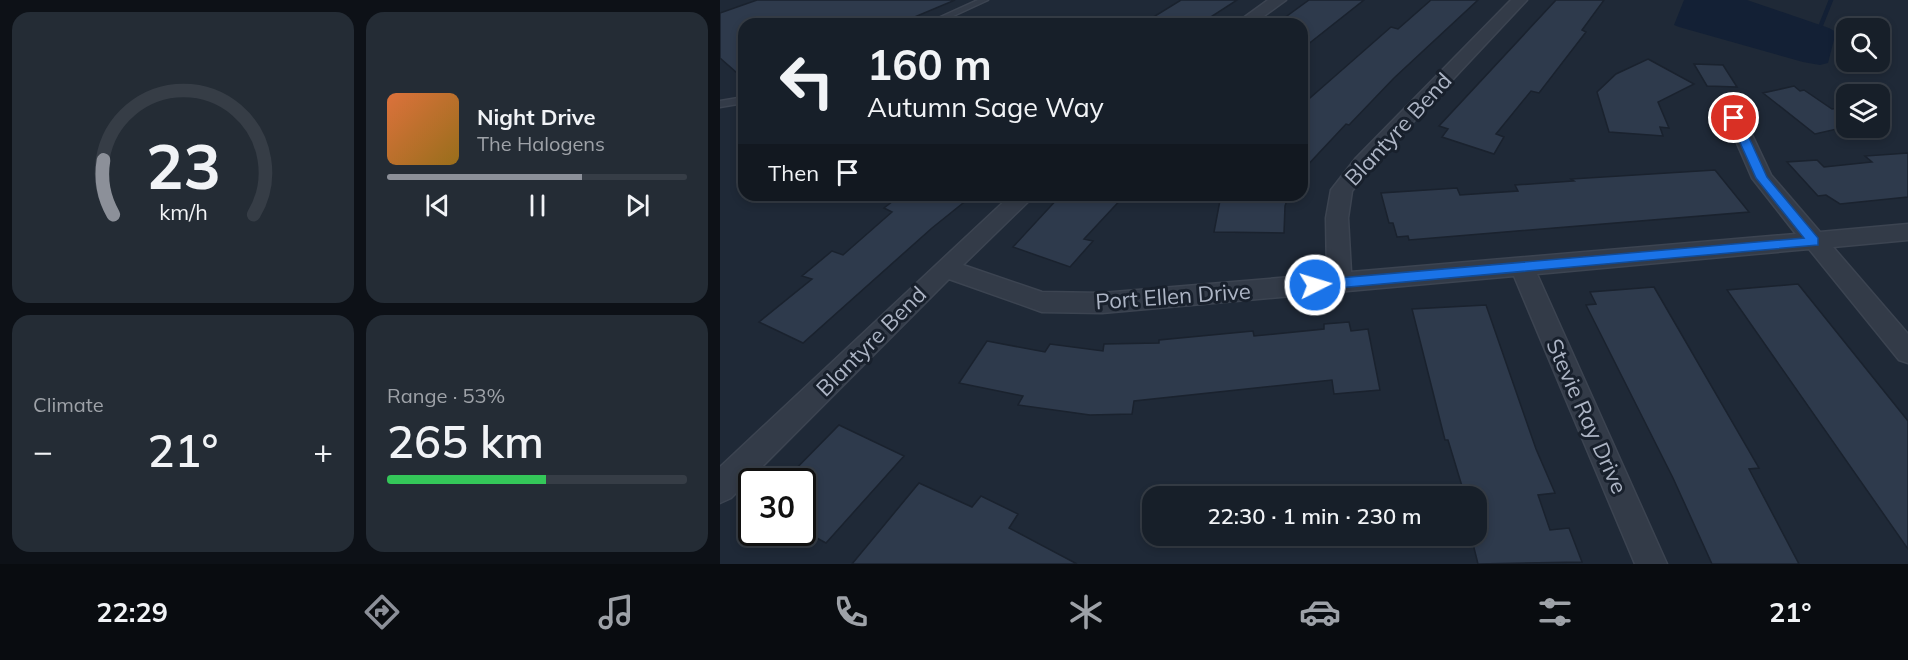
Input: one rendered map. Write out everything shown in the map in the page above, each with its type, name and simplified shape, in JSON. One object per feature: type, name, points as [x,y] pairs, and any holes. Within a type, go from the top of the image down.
[{"type":"street","points":[[1252,18],[1278,0]]},
{"type":"street","name":"Blantyre Bend","points":[[1339,283],[1337,218],[1342,190],[1363,163],[1519,0]]},
{"type":"street","points":[[1734,118],[1762,178],[1908,352]]},
{"type":"street","name":"Blantyre Bend","points":[[720,488],[945,268],[1018,201]]},
{"type":"street","name":"Port Ellen Drive","points":[[945,268],[1042,302],[1102,303],[1908,232]]},
{"type":"street","name":"Stevie Ray Drive","points":[[1522,267],[1651,564]]},
{"type":"lane","points":[[943,18],[984,0]]},
{"type":"lane","points":[[720,104],[738,101]]},
{"type":"water","points":[[1684,0],[1747,0],[1836,32],[1828,63],[1820,65],[1674,25]]},
{"type":"building","points":[[757,0],[955,0],[912,18],[738,18],[738,74],[720,58],[720,13]]},
{"type":"building","points":[[1181,0],[1237,0],[1209,18],[1152,18]]},
{"type":"building","points":[[1309,0],[1364,0],[1308,44],[1308,18],[1284,18]]},
{"type":"building","points":[[1431,0],[1478,0],[1394,78],[1349,125],[1346,124],[1308,165],[1308,100],[1391,27],[1398,29]]},
{"type":"building","points":[[1556,0],[1604,0],[1582,30],[1586,32],[1539,93],[1531,91],[1496,134],[1504,137],[1494,154],[1442,137],[1448,129],[1439,126]]},
{"type":"building","points":[[1648,59],[1694,84],[1658,102],[1669,128],[1660,127],[1663,136],[1609,132],[1597,92],[1616,74]]},
{"type":"building","points":[[1694,64],[1723,65],[1737,87],[1707,86]]},
{"type":"building","points":[[1794,86],[1800,91],[1804,90],[1832,109],[1836,108],[1836,129],[1815,134],[1763,93]]},
{"type":"building","points":[[1908,153],[1908,197],[1840,204],[1826,195],[1818,196],[1787,162],[1817,160],[1824,167],[1872,162],[1865,156]]},
{"type":"building","points":[[1715,170],[1749,212],[1409,240],[1408,236],[1397,237],[1393,223],[1389,223],[1381,193],[1457,188],[1460,195],[1518,191],[1515,185],[1574,181],[1571,179]]},
{"type":"building","points":[[893,201],[966,201],[803,343],[759,322],[812,279],[802,276],[832,251],[843,255],[892,212],[884,208]]},
{"type":"building","points":[[1055,201],[1119,201],[1084,239],[1093,241],[1070,267],[1013,247]]},
{"type":"building","points":[[1220,201],[1287,201],[1284,233],[1214,232]]},
{"type":"building","points":[[1798,284],[1908,421],[1908,549],[1727,290]]},
{"type":"building","points":[[1654,287],[1759,468],[1749,469],[1799,564],[1712,564],[1673,478],[1586,305],[1596,304],[1590,292]]},
{"type":"building","points":[[1486,305],[1536,449],[1555,493],[1538,495],[1550,530],[1569,528],[1582,562],[1478,564],[1474,546],[1487,546],[1487,486],[1462,486],[1448,440],[1445,440],[1412,309]]},
{"type":"building","points":[[1349,322],[1351,331],[1368,329],[1380,390],[1334,394],[1332,380],[1134,401],[1132,414],[1090,415],[1018,405],[1023,396],[959,383],[987,341],[1045,352],[1050,344],[1103,351],[1104,344],[1159,343],[1159,340],[1253,331],[1254,336],[1324,329],[1324,324]]},
{"type":"building","points":[[839,425],[904,456],[826,543],[816,538],[816,468],[797,468]]},
{"type":"building","points":[[919,483],[972,507],[981,496],[1018,514],[1009,528],[1077,564],[852,564]]},
{"type":"waterway","points":[[1821,25],[1831,0]]},
{"type":"route","points":[[1315,285],[1814,241],[1762,178],[1734,118]]}]
